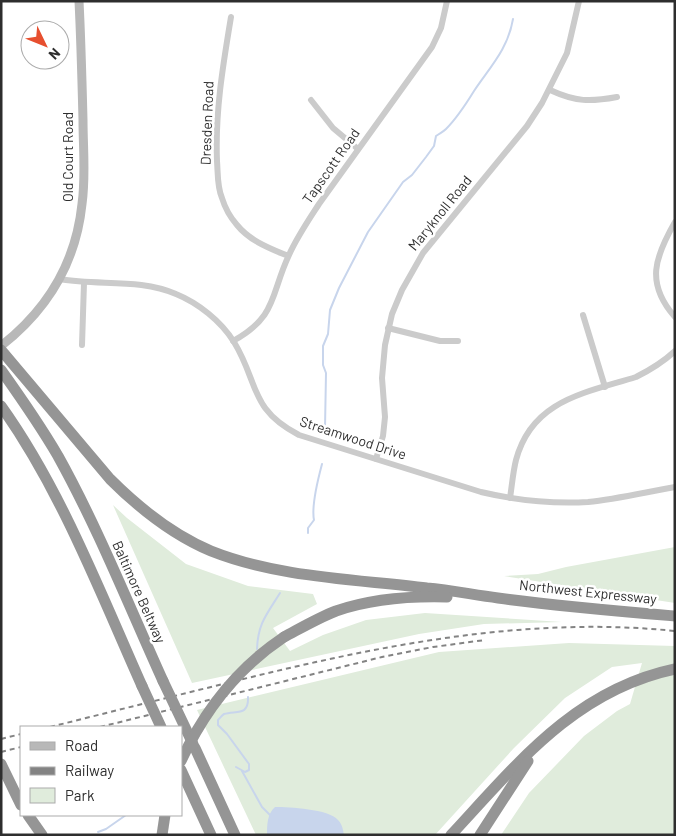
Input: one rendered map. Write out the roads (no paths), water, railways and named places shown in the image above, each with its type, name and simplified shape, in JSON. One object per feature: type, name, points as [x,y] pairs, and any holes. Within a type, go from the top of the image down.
[{"type":"highway","points":[[1,350],[121,490],[149,514],[189,540],[235,559],[278,570],[498,598]]},
{"type":"highway","name":"Baltimore Beltway","points":[[1,370],[22,398],[58,458],[101,544],[235,835]]},
{"type":"highway","points":[[1,406],[40,468],[60,508],[161,726]]},
{"type":"highway","points":[[182,759],[197,729],[218,700],[258,656],[284,637],[336,611],[393,598],[428,596],[498,598]]},
{"type":"highway","name":"Northwest Expressway","points":[[498,598],[672,616]]},
{"type":"highway","points":[[451,835],[493,789],[543,739],[580,709],[631,681],[675,669]]},
{"type":"highway","points":[[480,835],[543,739]]},
{"type":"highway","points":[[1,764],[20,803]]},
{"type":"highway","points":[[182,772],[211,835]]},
{"type":"highway","points":[[29,816],[42,835]]},
{"type":"highway","points":[[162,834],[165,816]]},
{"type":"main road","name":"Old Court Road","points":[[1,346],[16,334],[40,308],[60,278],[76,237],[83,194],[84,154],[79,1]]},
{"type":"street","name":"Tapscott Road","points":[[233,341],[254,327],[269,310],[288,256],[318,204],[432,47],[440,28],[447,1]]},
{"type":"street","name":"Maryknoll Road","points":[[376,459],[383,436],[385,417],[383,359],[388,328],[397,301],[415,265],[432,241],[527,126],[550,90],[567,53],[579,1]]},
{"type":"street","name":"Dresden Road","points":[[231,16],[221,73],[216,140],[221,197],[230,216],[242,231],[257,242],[288,256]]},
{"type":"street","points":[[550,90],[578,100],[600,100],[618,97]]},
{"type":"street","points":[[311,100],[333,128],[358,149]]},
{"type":"street","points":[[675,222],[658,254],[656,276],[663,302],[675,317]]},
{"type":"street","name":"Streamwood Drive","points":[[60,278],[84,283],[130,284],[157,288],[173,292],[205,311],[224,329],[233,341],[247,368],[262,406],[276,421],[299,435],[481,492],[510,498],[587,502],[675,487]]},
{"type":"street","points":[[82,345],[84,283]]},
{"type":"street","points":[[583,315],[605,387]]},
{"type":"street","points":[[388,328],[440,341],[458,341]]},
{"type":"street","points":[[510,498],[516,460],[527,433],[542,414],[562,402],[646,372],[661,363],[675,350]]},
{"type":"water","points":[[275,807],[308,809],[326,813],[333,816],[339,822],[344,835],[267,835],[269,816]]},
{"type":"waterway","points":[[325,428],[326,373],[323,365],[323,346],[328,334],[330,310],[339,288],[368,232],[403,182],[412,175],[434,146],[436,136],[446,129],[458,116],[498,57],[511,30],[513,19]]},
{"type":"waterway","points":[[308,533],[308,528],[314,520],[314,500],[322,464]]},
{"type":"waterway","points":[[257,649],[261,625],[280,593]]},
{"type":"waterway","points":[[236,767],[245,772],[249,770],[249,764],[218,725],[218,720],[224,714],[244,710],[248,703],[248,697]]},
{"type":"waterway","points":[[242,771],[262,807],[270,815]]},
{"type":"waterway","points":[[98,832],[106,829],[125,816]]},
{"type":"railway","points":[[54,726],[275,671],[388,647],[445,638],[559,627],[617,627],[675,631]]},
{"type":"railway","points":[[104,726],[382,657],[433,647],[485,640]]},
{"type":"railway","points":[[1,739],[20,734]]},
{"type":"railway","points":[[1,752],[20,747]]}]
